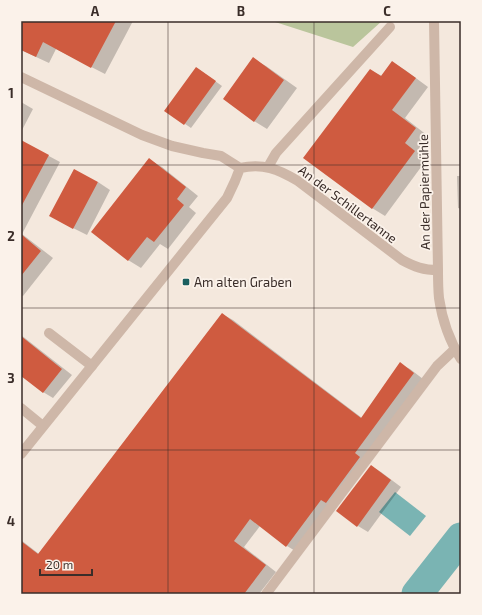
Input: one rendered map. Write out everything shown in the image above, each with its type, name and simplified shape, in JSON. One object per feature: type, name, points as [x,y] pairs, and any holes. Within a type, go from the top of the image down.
[{"type":"street","name":"An der Papiermühle","points":[[434,21],[439,298],[443,320],[455,350],[461,359]]},
{"type":"street","points":[[268,167],[276,153],[390,27]]},
{"type":"street","points":[[21,77],[142,135],[172,146],[203,154],[221,156],[240,168],[227,198],[21,454]]},
{"type":"street","name":"An der Schillertanne","points":[[240,168],[251,166],[268,167],[283,172],[298,181],[402,260],[415,267],[438,270]]},
{"type":"street","points":[[49,333],[92,366]]},
{"type":"street","points":[[266,594],[437,366],[455,350]]},
{"type":"street","points":[[21,408],[43,426]]},
{"type":"green space","points":[[272,21],[382,21],[353,47]]},
{"type":"water","points":[[395,492],[426,516],[410,536],[379,512]]},
{"type":"building","points":[[21,21],[116,21],[91,68],[43,42],[36,57],[21,50]]},
{"type":"building","points":[[253,57],[284,80],[254,122],[223,99]]},
{"type":"building","points":[[392,61],[416,78],[392,110],[416,128],[405,143],[415,151],[372,209],[303,158],[370,69],[381,76]]},
{"type":"building","points":[[196,67],[216,81],[184,125],[164,111]]},
{"type":"building","points":[[21,140],[49,155],[21,207]]},
{"type":"building","points":[[149,158],[186,187],[177,199],[184,205],[154,242],[147,237],[128,261],[91,232]]},
{"type":"building","points":[[74,169],[98,182],[73,229],[49,216]]},
{"type":"building","points":[[21,234],[41,251],[21,276]]},
{"type":"building","points":[[222,313],[361,418],[400,362],[414,373],[355,453],[360,457],[326,503],[321,500],[286,547],[250,519],[234,541],[266,565],[244,594],[21,594],[21,541],[38,554]]},
{"type":"building","points":[[21,336],[62,369],[43,393],[21,376]]},
{"type":"building","points":[[371,465],[391,480],[357,527],[336,511]]},
{"type":"waterway","points":[[417,594],[461,538]]},
{"type":"place","name":"Am alten Graben","points":[[186,282]]}]
